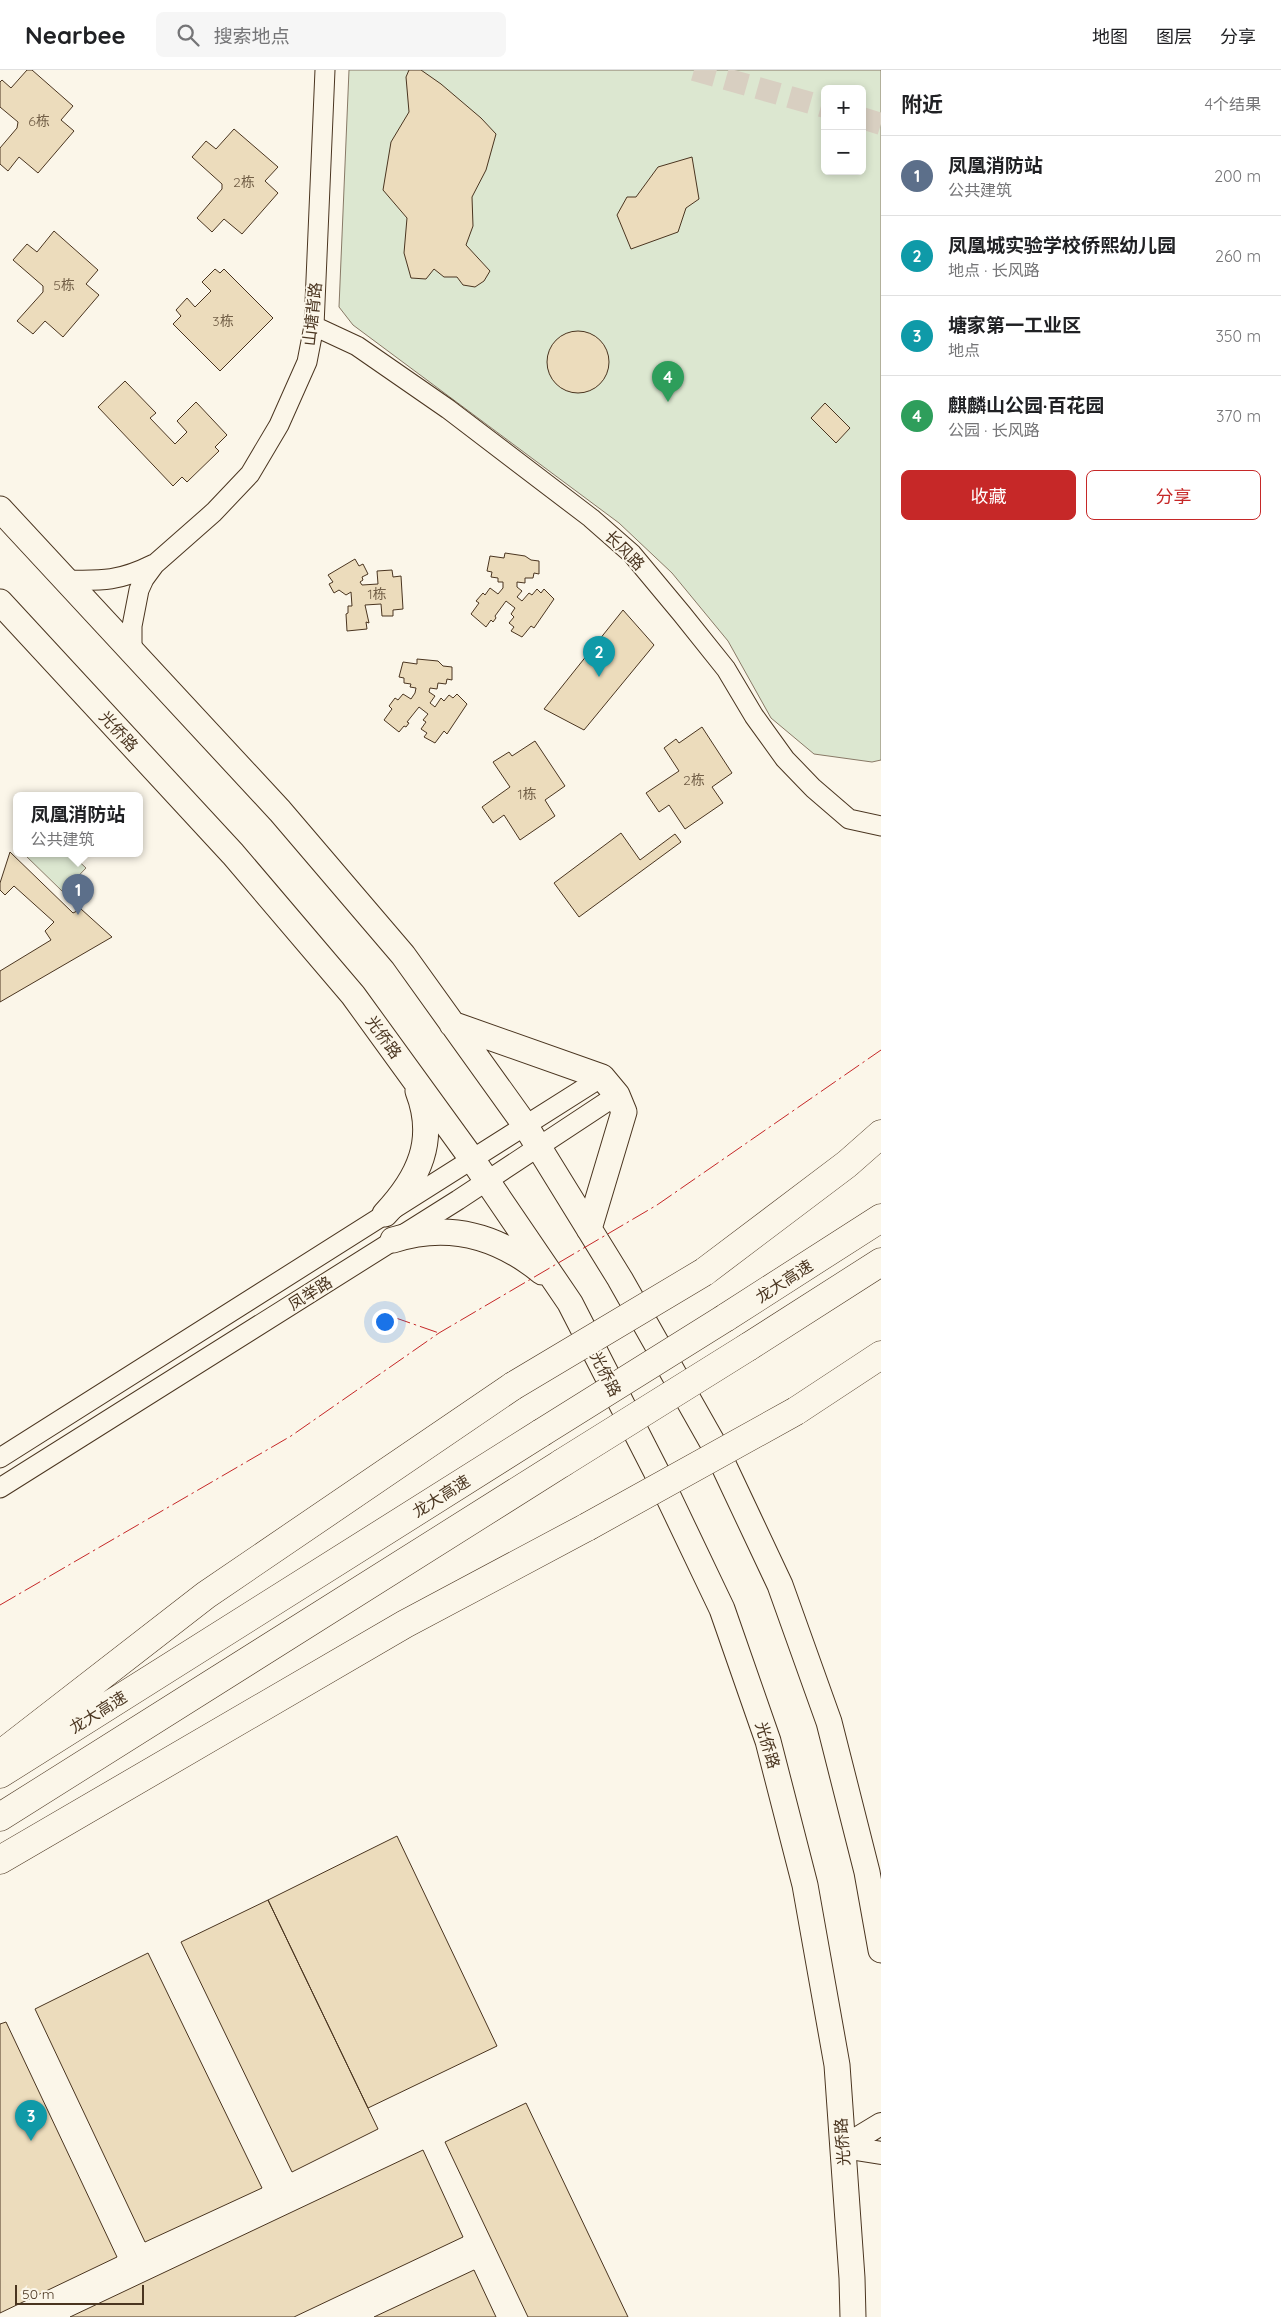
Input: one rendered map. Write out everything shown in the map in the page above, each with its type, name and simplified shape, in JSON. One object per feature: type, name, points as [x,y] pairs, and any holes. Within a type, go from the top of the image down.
[{"type":"highway","points":[[0,1755],[206,1595],[513,1386],[704,1272],[847,1164],[881,1134]]},
{"type":"highway","name":"龙大高速","points":[[0,1774],[881,1218]]},
{"type":"highway","points":[[0,1817],[748,1348],[881,1262]]},
{"type":"highway","points":[[0,1860],[405,1624],[587,1527],[796,1411],[881,1355]]},
{"type":"main road","points":[[0,509],[280,811],[403,955],[525,1126],[620,1279],[715,1446],[780,1584],[829,1722],[867,1872],[881,1950]]},
{"type":"main road","name":"光侨路","points":[[0,602],[233,854],[353,995],[472,1159],[570,1303],[658,1475],[722,1609],[768,1741],[807,1895],[837,2065],[853,2317]]},
{"type":"main road","points":[[452,1024],[610,1086],[624,1112],[589,1229]]},
{"type":"main road","points":[[385,1214],[408,1187],[425,1149],[425,1117],[421,1098],[413,1077]]},
{"type":"main road","points":[[394,1240],[409,1235],[442,1231],[477,1237],[497,1244],[534,1266],[561,1290]]},
{"type":"main road","points":[[843,2146],[881,2124]]},
{"type":"main road","points":[[843,2146],[881,2153]]},
{"type":"street","name":"山塘背路","points":[[155,564],[214,512],[250,474],[279,425],[307,362],[314,326],[326,70]]},
{"type":"street","name":"长风路","points":[[314,326],[357,346],[448,409],[591,518],[632,554],[726,669],[754,716],[790,765],[849,819],[881,826]]},
{"type":"street","points":[[66,580],[125,578],[155,564]]},
{"type":"street","points":[[132,653],[132,626],[139,590],[155,564]]},
{"type":"street","name":"凤举路","points":[[0,1458],[525,1126],[610,1086]]},
{"type":"street","name":"凤举路","points":[[0,1488],[538,1147],[610,1086]]},
{"type":"green space","points":[[349,70],[881,70],[881,760],[872,762],[814,754],[771,718],[728,641],[672,573],[619,523],[353,325],[339,307]]},
{"type":"green space","points":[[27,857],[74,857],[86,868],[63,892]]},
{"type":"building","points":[[27,70],[32,70],[73,106],[61,120],[74,131],[38,173],[19,157],[8,171],[0,164],[0,148],[17,128],[18,122],[0,107],[0,82],[2,80],[11,88]]},
{"type":"building","points":[[409,70],[421,70],[441,84],[481,118],[496,134],[486,170],[472,197],[473,226],[466,245],[490,271],[484,281],[475,287],[463,285],[457,277],[444,277],[434,269],[426,279],[411,278],[404,253],[407,218],[383,190],[391,142],[409,112],[406,77]]},
{"type":"building","points":[[234,129],[278,167],[265,181],[278,193],[242,234],[224,219],[212,232],[197,218],[222,189],[222,184],[192,157],[206,141],[216,149]]},
{"type":"building","points":[[692,157],[699,199],[686,208],[678,232],[631,249],[617,215],[627,197],[636,197],[658,167]]},
{"type":"building","points":[[54,231],[98,270],[86,284],[99,295],[63,337],[45,321],[33,334],[17,321],[43,292],[43,286],[13,260],[27,244],[37,252]]},
{"type":"building","points":[[215,269],[220,273],[224,269],[273,318],[220,371],[173,324],[181,316],[176,310],[187,298],[195,307],[211,291],[202,282]]},
{"type":"building","points":[[578,331],[590,334],[600,340],[606,350],[609,362],[606,374],[600,384],[590,390],[578,393],[566,390],[556,384],[550,374],[547,362],[550,350],[556,340],[566,334]]},
{"type":"building","points":[[125,381],[156,413],[150,418],[175,444],[187,432],[177,421],[196,402],[227,435],[215,447],[219,451],[187,482],[182,477],[173,486],[98,407]]},
{"type":"building","points":[[825,403],[850,428],[836,443],[811,418]]},
{"type":"building","points":[[505,553],[525,556],[531,560],[539,561],[539,574],[534,573],[533,578],[525,578],[525,583],[517,582],[517,587],[522,591],[517,597],[522,601],[529,593],[532,595],[537,589],[541,593],[544,589],[554,599],[534,628],[531,626],[522,637],[511,631],[514,627],[509,623],[514,617],[511,614],[515,608],[506,601],[493,622],[491,620],[486,627],[471,614],[479,603],[476,601],[483,593],[485,595],[490,588],[498,594],[503,588],[503,582],[498,582],[498,578],[491,577],[492,572],[487,571],[490,556],[504,558]]},
{"type":"building","points":[[355,559],[359,566],[363,564],[368,574],[362,577],[363,580],[360,582],[362,585],[378,584],[377,571],[392,570],[393,577],[401,576],[403,609],[393,610],[393,616],[382,616],[381,604],[365,605],[369,623],[366,622],[367,629],[347,631],[346,614],[348,613],[348,606],[352,606],[351,592],[346,595],[339,590],[334,593],[329,584],[333,582],[328,575]]},
{"type":"building","points":[[623,610],[654,645],[584,730],[544,709]]},
{"type":"building","points":[[417,659],[438,661],[443,666],[452,667],[452,680],[447,679],[446,684],[438,683],[437,689],[430,688],[429,692],[435,696],[430,703],[435,707],[441,698],[444,701],[449,695],[453,698],[457,694],[467,704],[447,734],[444,731],[435,743],[424,737],[427,733],[421,729],[426,722],[423,720],[428,714],[419,707],[407,722],[409,723],[406,727],[404,726],[399,732],[384,720],[392,709],[389,706],[395,698],[398,700],[403,694],[411,699],[415,693],[416,688],[410,687],[411,684],[404,683],[404,678],[399,677],[403,662],[417,664]]},
{"type":"building","points":[[702,727],[732,773],[712,787],[723,803],[685,829],[669,805],[659,812],[646,793],[679,771],[664,748],[676,739],[679,743]]},
{"type":"building","points":[[535,741],[565,786],[545,800],[555,816],[520,840],[504,815],[493,823],[482,807],[510,787],[493,762],[509,752],[512,756]]},
{"type":"building","points":[[621,833],[640,860],[675,834],[681,842],[579,917],[554,883]]},
{"type":"building","points":[[10,852],[13,857],[73,913],[81,909],[112,937],[0,1002],[0,971],[51,940],[45,931],[54,922],[14,886],[5,895],[0,890],[0,883]]},
{"type":"building","points":[[397,1836],[497,2046],[368,2108],[268,1900]]},
{"type":"building","points":[[268,1900],[378,2129],[292,2172],[181,1942]]},
{"type":"building","points":[[148,1953],[262,2188],[145,2242],[35,2009]]},
{"type":"building","points":[[6,2022],[117,2257],[0,2313],[0,2024]]},
{"type":"building","points":[[526,2103],[628,2317],[528,2317],[445,2142]]},
{"type":"building","points":[[423,2150],[463,2237],[294,2317],[70,2317]]},
{"type":"building","points":[[474,2270],[496,2317],[374,2317]]},
{"type":"tunnel","points":[[694,70],[821,106]]},
{"type":"tunnel","points":[[866,119],[881,124]]},
{"type":"power","points":[[0,1605],[291,1436],[439,1333],[657,1205],[881,1050]]},
{"type":"power","points":[[393,1317],[439,1333]]},
{"type":"place","name":"麒麟山公园·百花园","points":[[668,402]]},
{"type":"place","name":"凤凰城实验学校侨熙幼儿园","points":[[599,677]]},
{"type":"place","name":"凤凰消防站","points":[[78,915]]},
{"type":"place","name":"塘家第一工业区","points":[[31,2141]]}]
